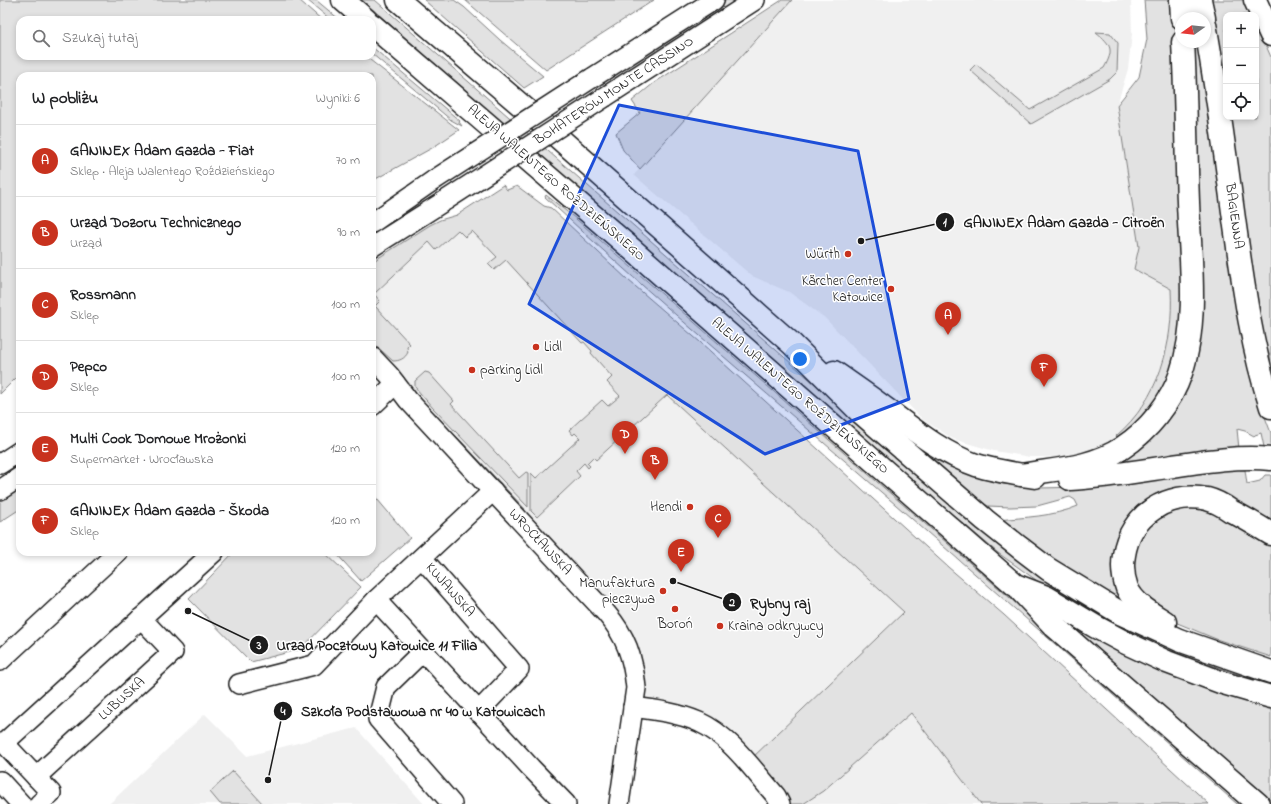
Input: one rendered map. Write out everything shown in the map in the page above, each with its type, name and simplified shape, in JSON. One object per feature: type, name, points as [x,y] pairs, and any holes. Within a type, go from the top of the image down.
[{"type":"main road","points":[[343,0],[361,16]]},
{"type":"main road","name":"ALEJA WALENTEGO ROŹDZIEŃSKIEGO","points":[[398,0],[792,344],[859,411],[969,507],[1029,555],[1077,588],[1122,614],[1179,640],[1220,654]]},
{"type":"main road","points":[[1181,0],[1182,12]]},
{"type":"main road","points":[[1200,0],[1203,12]]},
{"type":"main road","points":[[1255,0],[1271,35]]},
{"type":"main road","name":"ALEJA WALENTEGO ROŹDZIEŃSKIEGO","points":[[376,28],[634,250],[1015,585],[1046,598],[1124,642],[1189,672],[1271,697]]},
{"type":"main road","points":[[1021,475],[1089,464],[1105,458],[1122,448],[1141,432],[1158,414],[1176,386],[1181,374],[1191,329],[1191,280],[1183,48]]},
{"type":"main road","name":"BAGIENNA","points":[[1209,48],[1217,90],[1249,320],[1260,371],[1271,407]]},
{"type":"main road","points":[[792,344],[861,391],[937,446],[976,465],[1006,473],[1048,480],[1075,479],[1107,476],[1223,459],[1271,459]]},
{"type":"main road","points":[[1271,534],[1220,504],[1208,499],[1189,497],[1183,498],[1160,504],[1138,522],[1125,549],[1123,563],[1123,575],[1127,588],[1140,606],[1220,654],[1271,672]]},
{"type":"main road","points":[[1015,585],[1053,626],[1258,804]]},
{"type":"street","name":"BOHATERÓW MONTE CASSINO","points":[[376,220],[434,180],[714,0]]},
{"type":"street","name":"BOHATERÓW MONTE CASSINO","points":[[376,244],[755,0]]},
{"type":"street","name":"WROCŁAWSKA","points":[[376,361],[389,375],[408,400],[594,600],[616,626],[627,646],[634,670],[636,688],[619,804]]},
{"type":"street","points":[[376,402],[395,383]]},
{"type":"street","points":[[0,464],[16,454]]},
{"type":"street","points":[[0,490],[16,480]]},
{"type":"street","name":"KUJAWSKA","points":[[239,684],[314,665],[376,600],[492,491]]},
{"type":"street","points":[[0,661],[114,556]]},
{"type":"street","points":[[45,799],[36,777],[2,744],[210,556]]},
{"type":"street","name":"KUJAWSKA","points":[[422,558],[519,669],[478,712]]},
{"type":"street","points":[[376,600],[478,712],[566,804]]},
{"type":"street","name":"LUBUSKA","points":[[36,777],[173,652],[141,618]]},
{"type":"street","points":[[423,651],[386,687],[378,719],[452,804]]},
{"type":"street","points":[[634,706],[675,714],[698,722],[711,729],[731,745],[776,796],[780,804]]},
{"type":"street","points":[[0,781],[20,804]]},
{"type":"highlighted area","points":[[619,105],[858,151],[909,399],[765,454],[529,304]]},
{"type":"shaded area","points":[[0,0],[299,0],[317,16],[16,16],[16,60],[370,60],[459,130],[432,148],[376,179],[376,72],[16,72],[16,378],[0,394]]},
{"type":"shaded area","points":[[307,0],[316,0],[335,16],[326,16]]},
{"type":"shaded area","points":[[362,0],[375,0],[870,432],[1180,651],[1214,666],[1271,685],[1271,689],[1174,657],[1060,597],[998,553]]},
{"type":"shaded area","points":[[424,0],[454,0],[543,76],[524,88]]},
{"type":"shaded area","points":[[465,0],[654,0],[546,70]]},
{"type":"shaded area","points":[[727,0],[741,0],[605,88],[601,81]]},
{"type":"shaded area","points":[[782,0],[792,0],[640,169],[623,150],[616,133],[640,113],[632,101],[654,83]]},
{"type":"shaded area","points":[[792,0],[1131,0],[1132,34],[1128,69],[1117,105],[1139,247],[1134,269],[1171,289],[1171,314],[1164,359],[1154,385],[1141,410],[1126,428],[1116,436],[1102,445],[1083,452],[1058,457],[1030,457],[994,451],[953,439],[922,419],[825,318],[789,292],[752,276],[634,175]]},
{"type":"shaded area","points":[[1144,0],[1175,0],[1175,48],[1176,48],[1184,308],[1180,349],[1161,397],[1119,441],[1116,436],[1131,421],[1153,388],[1161,369],[1170,330],[1171,289],[1134,269],[1139,247],[1117,105],[1139,77],[1147,39]]},
{"type":"shaded area","points":[[1208,0],[1245,0],[1251,12],[1223,12],[1223,82],[1211,12]]},
{"type":"shaded area","points":[[1259,30],[1271,57],[1271,377],[1262,343],[1229,120],[1259,120]]},
{"type":"shaded area","points":[[1096,32],[1110,33],[1118,43],[1117,72],[1110,79],[1031,124],[970,70],[976,64],[1030,110],[1104,68],[1109,57],[1110,48]]},
{"type":"shaded area","points":[[1191,48],[1201,48],[1262,409],[1271,433],[1271,448],[1264,447],[1261,433],[1254,436],[1237,429],[1239,449],[1146,461],[1108,464],[1179,394]]},
{"type":"shaded area","points":[[376,50],[460,121],[459,122],[462,126],[451,120],[376,57]]},
{"type":"shaded area","points":[[503,185],[507,190],[517,186],[544,206],[551,208],[628,280],[700,342],[948,567],[1004,615],[1209,804],[981,804],[911,713],[823,791],[803,804],[789,804],[785,792],[750,760],[904,612],[667,395],[596,460],[593,457],[587,463],[590,466],[588,468],[584,463],[576,471],[580,476],[537,517],[531,511],[531,473],[536,478],[580,438],[575,433],[573,435],[569,430],[602,400],[608,406],[620,396],[607,382],[612,377],[591,353],[592,351],[584,342],[582,343],[506,260],[494,270],[488,264],[497,257],[472,231],[465,237],[458,230],[436,250],[429,242],[376,292],[376,259],[430,225],[440,220],[457,215]]},
{"type":"shaded area","points":[[546,195],[576,219],[1246,804],[1237,804],[903,511],[678,317],[589,238],[545,197]]},
{"type":"shaded area","points":[[463,212],[582,343],[584,342],[592,352],[662,390],[904,612],[750,760],[646,698],[643,693],[642,669],[386,360],[376,351],[376,253],[428,220],[431,224]]},
{"type":"shaded area","points":[[376,296],[380,301],[376,305]]},
{"type":"shaded area","points":[[376,307],[410,344],[407,347],[408,352],[404,358],[393,361],[376,346]]},
{"type":"shaded area","points":[[425,372],[429,373],[454,401],[451,404],[519,478],[526,472],[528,473],[528,507],[432,407],[415,387],[415,381]]},
{"type":"shaded area","points":[[417,399],[421,399],[435,416],[460,440],[525,509],[522,512]]},
{"type":"shaded area","points":[[926,455],[950,467],[976,477],[1003,484],[1040,488],[1082,487],[1240,466],[1240,470],[1245,470],[1247,484],[1260,481],[1265,475],[1271,475],[1271,523],[1226,498],[1145,504],[1123,602],[1064,569],[998,520],[1038,516],[1068,510],[1078,506],[1075,500],[1070,497],[1037,506],[988,506],[974,498]]},
{"type":"shaded area","points":[[16,489],[16,512],[0,522],[0,499]]},
{"type":"shaded area","points":[[376,498],[410,538],[361,581],[339,556],[376,556]]},
{"type":"shaded area","points":[[1186,506],[1217,512],[1271,542],[1271,657],[1216,639],[1170,620],[1154,610],[1135,583],[1133,552],[1151,520]]},
{"type":"shaded area","points":[[230,556],[328,556],[361,587],[301,649],[251,662],[189,599]]},
{"type":"shaded area","points":[[1069,624],[1271,706],[1271,804],[1152,701]]},
{"type":"shaded area","points":[[911,713],[981,804],[803,804],[823,791]]},
{"type":"shaded area","points":[[205,714],[247,756],[356,728],[424,804],[109,804]]},
{"type":"shaded area","points":[[233,771],[263,804],[220,804],[210,792]]},
{"type":"place","name":"GANINEX Adam Gazda - Citroën","points":[[861,241]]},
{"type":"place","name":"Würth","points":[[848,254]]},
{"type":"place","name":"Kärcher Center Katowice","points":[[891,289]]},
{"type":"place","name":"GANINEX Adam Gazda - Fiat","points":[[948,335]]},
{"type":"place","name":"Lidl","points":[[536,347]]},
{"type":"place","name":"parking Lidl","points":[[472,370]]},
{"type":"place","name":"GANINEX Adam Gazda - Škoda","points":[[1044,387]]},
{"type":"place","name":"Pepco","points":[[625,454]]},
{"type":"place","name":"Urząd Dozoru Technicznego","points":[[655,480]]},
{"type":"place","name":"Hendi","points":[[690,507]]},
{"type":"place","name":"Rossmann","points":[[718,538]]},
{"type":"place","name":"Multi Cook Domowe Mrożonki","points":[[681,572]]},
{"type":"place","name":"Rybny raj","points":[[673,581]]},
{"type":"place","name":"Manufaktura pieczywa","points":[[663,591]]},
{"type":"place","name":"Boroń","points":[[675,609]]},
{"type":"place","name":"Urząd Pocztowy Katowice 11 Filia","points":[[188,611]]},
{"type":"place","name":"Kraina odkrywcy","points":[[720,626]]},
{"type":"place","name":"Szkoła Podstawowa nr 40 w Katowicach","points":[[268,780]]}]
